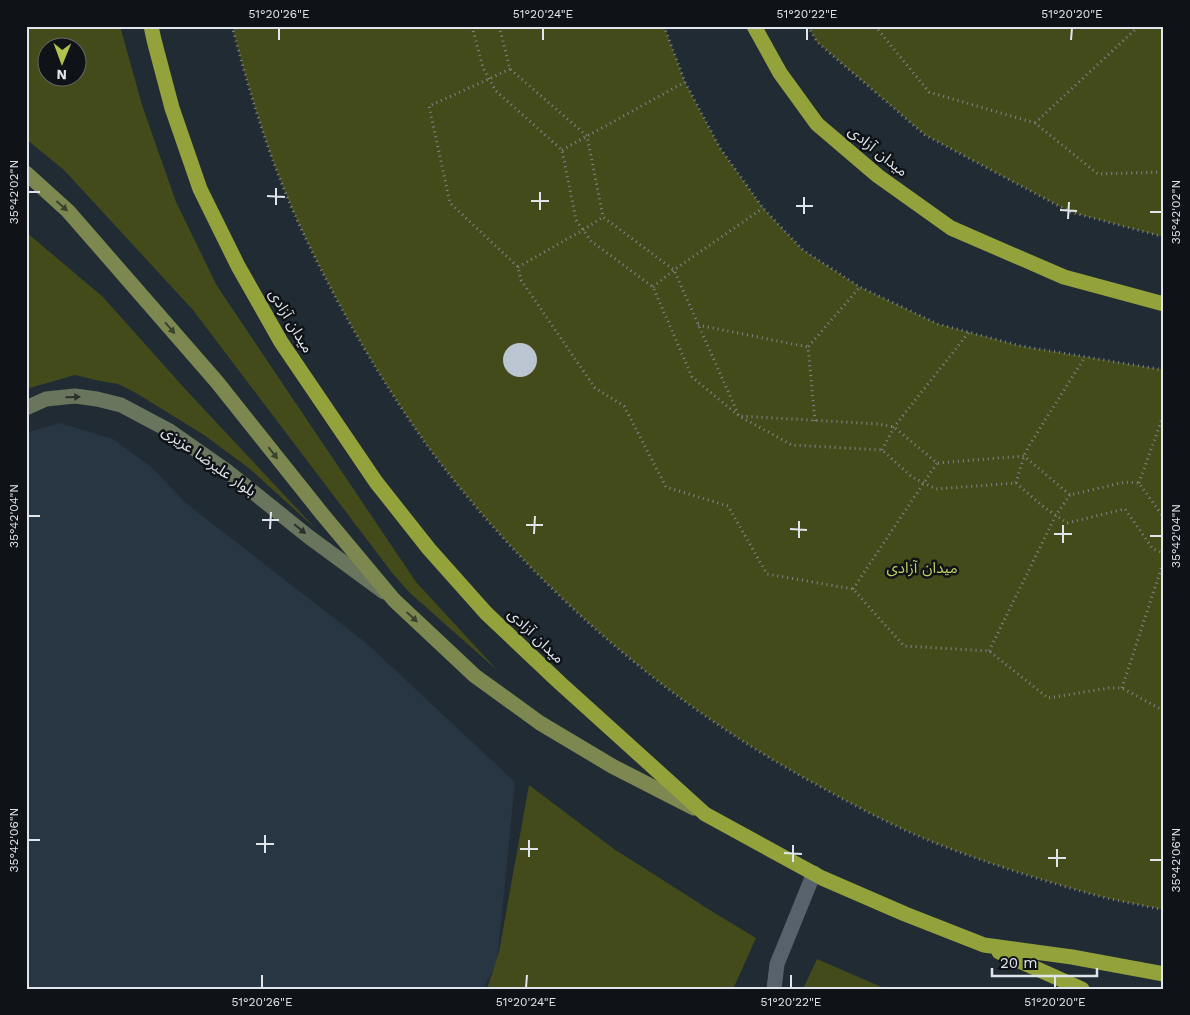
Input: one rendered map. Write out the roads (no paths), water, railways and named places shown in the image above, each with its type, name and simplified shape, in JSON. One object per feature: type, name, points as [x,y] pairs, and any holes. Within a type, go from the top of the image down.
[{"type":"highway","name":"میدان آزادی","points":[[151,26],[172,108],[200,189],[238,266],[281,342],[376,482],[429,549],[486,613],[560,683],[706,814],[822,878],[905,914],[984,945],[1072,957],[1164,974]]},
{"type":"highway","name":"میدان آزادی","points":[[754,26],[780,73],[817,124],[878,176],[951,228],[1064,277],[1164,304]]},
{"type":"highway","points":[[984,945],[1082,989]]},
{"type":"main road","points":[[26,173],[68,211],[204,367],[394,600],[475,676],[540,723],[612,766],[706,814]]},
{"type":"main road","name":"بلوار علیرضا عزیزی","points":[[26,408],[46,399],[75,396],[122,405],[168,430],[228,472],[309,537],[394,600]]},
{"type":"lane","points":[[774,989],[777,964],[814,873]]}]
